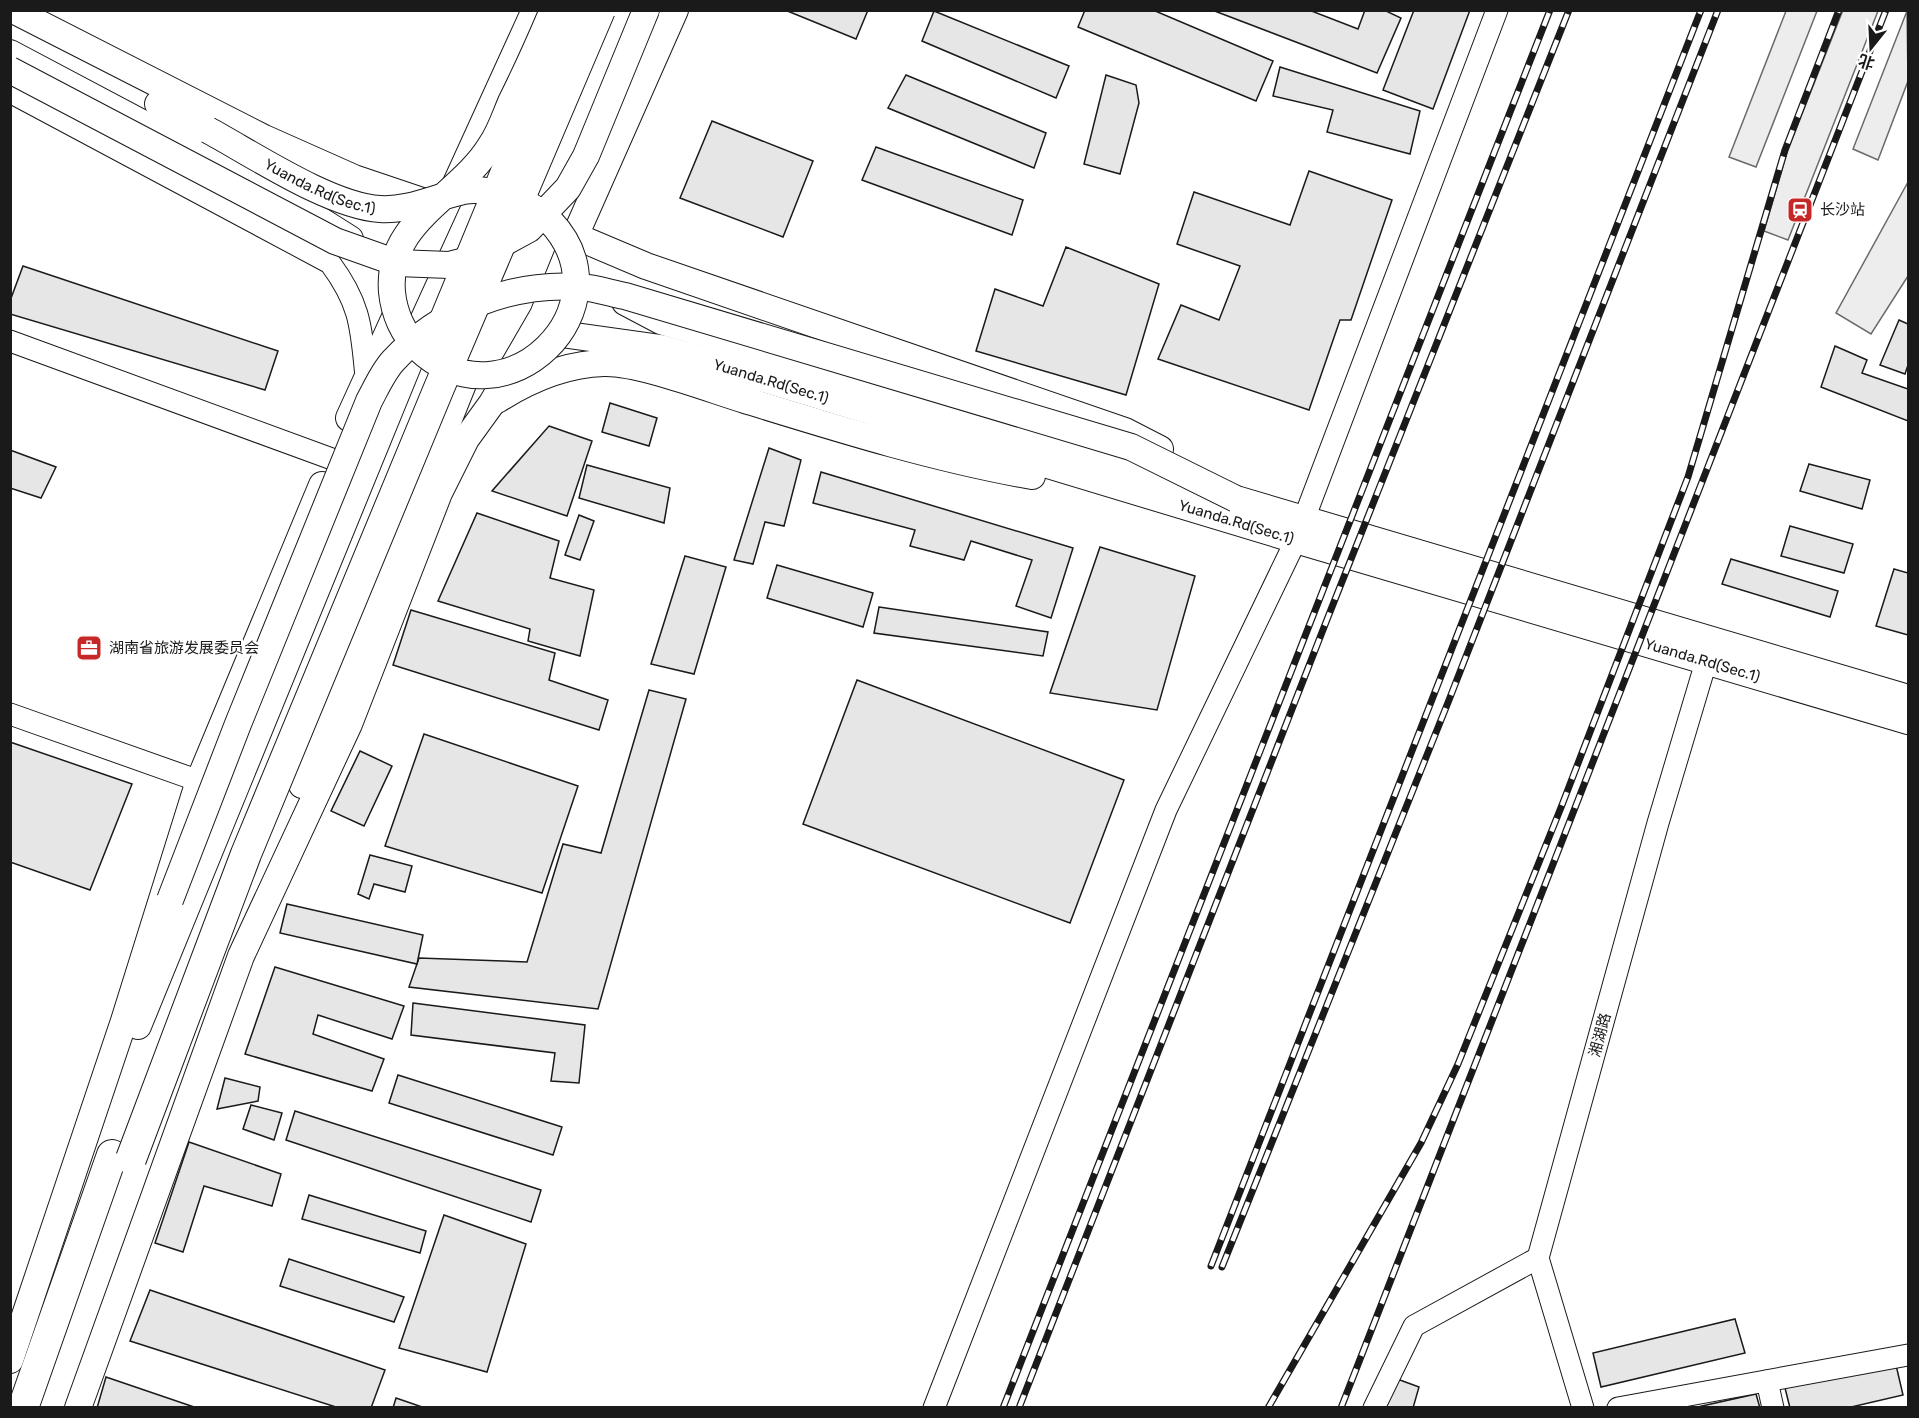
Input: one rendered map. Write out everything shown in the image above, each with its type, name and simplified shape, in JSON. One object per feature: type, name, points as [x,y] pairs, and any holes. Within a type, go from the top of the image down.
[{"type":"highway","points":[[22,1407],[112,1155],[227,848],[573,10]]},
{"type":"highway","points":[[44,1407],[131,1159],[246,854],[443,378],[600,10]]},
{"type":"main road","points":[[13,10],[264,138],[354,178],[441,205]]},
{"type":"main road","points":[[10,1360],[124,1021],[199,781],[366,377],[441,205],[535,10]]},
{"type":"main road","name":"Yuanda.Rd(Sec.1)","points":[[10,53],[338,200],[381,209],[441,205],[469,175],[492,145],[553,10]]},
{"type":"main road","points":[[535,208],[622,10]]},
{"type":"main road","points":[[10,70],[335,241],[397,263],[449,265],[476,258],[529,229],[568,188],[586,156],[646,10]]},
{"type":"main road","points":[[289,833],[349,724],[439,492],[466,438],[492,403],[525,350],[543,315],[574,236],[675,10]]},
{"type":"main road","name":"Yuanda.Rd(Sec.1)","points":[[10,26],[204,141],[344,234],[369,255],[392,283]]},
{"type":"main road","points":[[464,191],[501,194],[535,208],[562,238],[575,275],[570,315],[561,334],[549,348],[520,368],[502,374],[467,374],[439,364],[416,346],[398,316],[392,283],[394,263],[400,245],[415,222],[464,191]]},
{"type":"main road","points":[[574,236],[646,266],[1125,431],[1297,525]]},
{"type":"main road","name":"Yuanda.Rd(Sec.1)","points":[[575,275],[661,321],[1236,499],[1297,525],[1706,662],[1908,721]]},
{"type":"main road","points":[[124,1021],[238,724],[369,401],[392,363],[424,332],[457,311],[507,294],[544,287],[582,287],[625,296],[1131,447],[1236,499]]},
{"type":"main road","name":"Yuanda.Rd(Sec.1)","points":[[561,334],[661,348],[1147,495],[1297,525],[1908,698]]},
{"type":"main road","points":[[104,1081],[136,1031],[416,346]]},
{"type":"main road","points":[[492,403],[543,375],[577,365],[606,363],[656,374],[868,437],[1016,473],[1147,495]]},
{"type":"main road","points":[[78,1407],[241,956],[467,374]]},
{"type":"street","points":[[934,1407],[1166,810],[1297,525],[1497,10]]},
{"type":"street","points":[[10,92],[330,263],[349,289],[360,321],[366,377]]},
{"type":"street","points":[[10,341],[332,459]]},
{"type":"street","name":"湘湖路","points":[[1538,1258],[1658,823],[1706,662]]},
{"type":"street","points":[[10,714],[199,781]]},
{"type":"street","points":[[1374,1407],[1413,1326],[1538,1258],[1583,1407]]},
{"type":"street","points":[[1618,1407],[1908,1355]]},
{"type":"street","points":[[1767,1380],[1773,1407]]},
{"type":"shaded area","points":[[1843,10],[1878,11],[1788,240],[1764,231],[1787,152]]},
{"type":"shaded area","points":[[1786,11],[1817,11],[1756,167],[1729,157]]},
{"type":"shaded area","points":[[1907,11],[1908,81],[1878,160],[1853,149]]},
{"type":"shaded area","points":[[1908,182],[1908,276],[1871,334],[1836,313]]},
{"type":"building","points":[[785,10],[868,10],[856,39]]},
{"type":"building","points":[[1085,10],[1153,10],[1273,61],[1256,101],[1078,27]]},
{"type":"building","points":[[1212,10],[1309,10],[1358,29],[1365,10],[1384,10],[1401,18],[1377,73]]},
{"type":"building","points":[[1414,10],[1470,10],[1433,109],[1383,90]]},
{"type":"building","points":[[934,11],[1069,66],[1056,98],[922,41]]},
{"type":"building","points":[[1280,67],[1420,111],[1410,154],[1327,132],[1333,110],[1273,96]]},
{"type":"building","points":[[906,75],[1046,133],[1034,168],[888,108]]},
{"type":"building","points":[[1106,75],[1136,85],[1139,103],[1120,174],[1084,164]]},
{"type":"building","points":[[712,121],[813,161],[783,237],[680,198]]},
{"type":"building","points":[[876,147],[1023,200],[1012,235],[862,180]]},
{"type":"building","points":[[1309,171],[1392,200],[1351,320],[1340,320],[1309,410],[1158,359],[1181,305],[1219,320],[1240,266],[1177,244],[1194,192],[1290,225]]},
{"type":"building","points":[[1066,247],[1159,284],[1126,395],[976,351],[995,289],[1043,306]]},
{"type":"building","points":[[23,266],[278,351],[265,390],[10,314],[10,301]]},
{"type":"building","points":[[1899,320],[1908,324],[1908,365],[1905,374],[1880,365]]},
{"type":"building","points":[[1835,346],[1867,360],[1862,373],[1908,389],[1908,421],[1821,387]]},
{"type":"building","points":[[610,403],[657,418],[649,446],[602,432]]},
{"type":"building","points":[[549,426],[592,441],[567,516],[492,491]]},
{"type":"building","points":[[769,448],[801,460],[784,526],[765,522],[753,564],[734,560]]},
{"type":"building","points":[[10,450],[56,467],[41,498],[10,488]]},
{"type":"building","points":[[1809,464],[1870,480],[1862,509],[1800,491]]},
{"type":"building","points":[[587,465],[670,488],[664,523],[579,498]]},
{"type":"building","points":[[821,472],[1073,548],[1051,618],[1016,606],[1032,560],[971,541],[964,560],[910,546],[915,530],[813,503]]},
{"type":"building","points":[[477,513],[559,541],[550,578],[594,590],[580,656],[528,641],[530,629],[438,601]]},
{"type":"building","points":[[579,515],[594,521],[580,560],[565,555]]},
{"type":"building","points":[[1790,526],[1853,544],[1844,573],[1781,556]]},
{"type":"building","points":[[1100,547],[1195,576],[1157,710],[1050,693]]},
{"type":"building","points":[[685,556],[726,567],[694,674],[651,664]]},
{"type":"building","points":[[1731,559],[1838,591],[1830,617],[1722,584]]},
{"type":"building","points":[[777,565],[873,593],[863,627],[767,598]]},
{"type":"building","points":[[1894,569],[1908,573],[1908,635],[1876,626]]},
{"type":"building","points":[[879,607],[1048,632],[1043,656],[874,633]]},
{"type":"building","points":[[411,610],[555,653],[549,680],[608,700],[599,730],[393,665]]},
{"type":"building","points":[[857,680],[1124,780],[1070,923],[803,824]]},
{"type":"building","points":[[649,690],[686,699],[598,1009],[409,987],[419,958],[527,962],[563,844],[601,853]]},
{"type":"building","points":[[424,734],[578,786],[542,893],[385,846]]},
{"type":"building","points":[[10,742],[132,784],[90,890],[10,862]]},
{"type":"building","points":[[360,751],[392,766],[364,826],[331,811]]},
{"type":"building","points":[[370,855],[412,866],[405,892],[374,884],[369,899],[358,894]]},
{"type":"building","points":[[287,904],[423,935],[417,964],[280,933]]},
{"type":"building","points":[[275,967],[404,1006],[392,1039],[318,1015],[313,1034],[384,1059],[372,1091],[245,1054]]},
{"type":"building","points":[[413,1003],[585,1025],[579,1083],[551,1081],[555,1053],[411,1035]]},
{"type":"building","points":[[398,1075],[562,1127],[553,1155],[389,1103]]},
{"type":"building","points":[[225,1078],[260,1087],[258,1101],[217,1109]]},
{"type":"building","points":[[251,1105],[282,1113],[274,1140],[243,1129]]},
{"type":"building","points":[[295,1111],[541,1190],[531,1222],[286,1140]]},
{"type":"building","points":[[189,1142],[281,1174],[272,1206],[204,1186],[183,1252],[155,1243]]},
{"type":"building","points":[[309,1195],[426,1231],[420,1253],[302,1219]]},
{"type":"building","points":[[444,1215],[526,1244],[487,1372],[399,1348]]},
{"type":"building","points":[[289,1259],[404,1297],[394,1322],[280,1286]]},
{"type":"building","points":[[150,1290],[385,1370],[371,1408],[339,1408],[130,1341]]},
{"type":"building","points":[[1735,1319],[1745,1353],[1601,1387],[1593,1353]]},
{"type":"building","points":[[1896,1365],[1903,1395],[1847,1408],[1790,1408],[1785,1388]]},
{"type":"building","points":[[1389,1376],[1419,1387],[1413,1408],[1379,1408]]},
{"type":"building","points":[[106,1377],[197,1408],[97,1408]]},
{"type":"building","points":[[1756,1394],[1760,1408],[1693,1408]]},
{"type":"building","points":[[396,1398],[425,1408],[393,1408]]},
{"type":"railway","points":[[1003,1408],[1550,10]]},
{"type":"railway","points":[[1019,1408],[1328,617],[1569,10]]},
{"type":"railway","points":[[1211,1266],[1701,10]]},
{"type":"railway","points":[[1222,1267],[1449,700],[1718,10]]},
{"type":"railway","points":[[1268,1408],[1421,1143],[1458,1064],[1562,805],[1688,477],[1785,150],[1839,10]]},
{"type":"railway","points":[[1341,1408],[1886,10]]},
{"type":"place","name":"长沙站","points":[[1800,210]]},
{"type":"place","name":"湖南省旅游发展委员会","points":[[89,648]]}]
